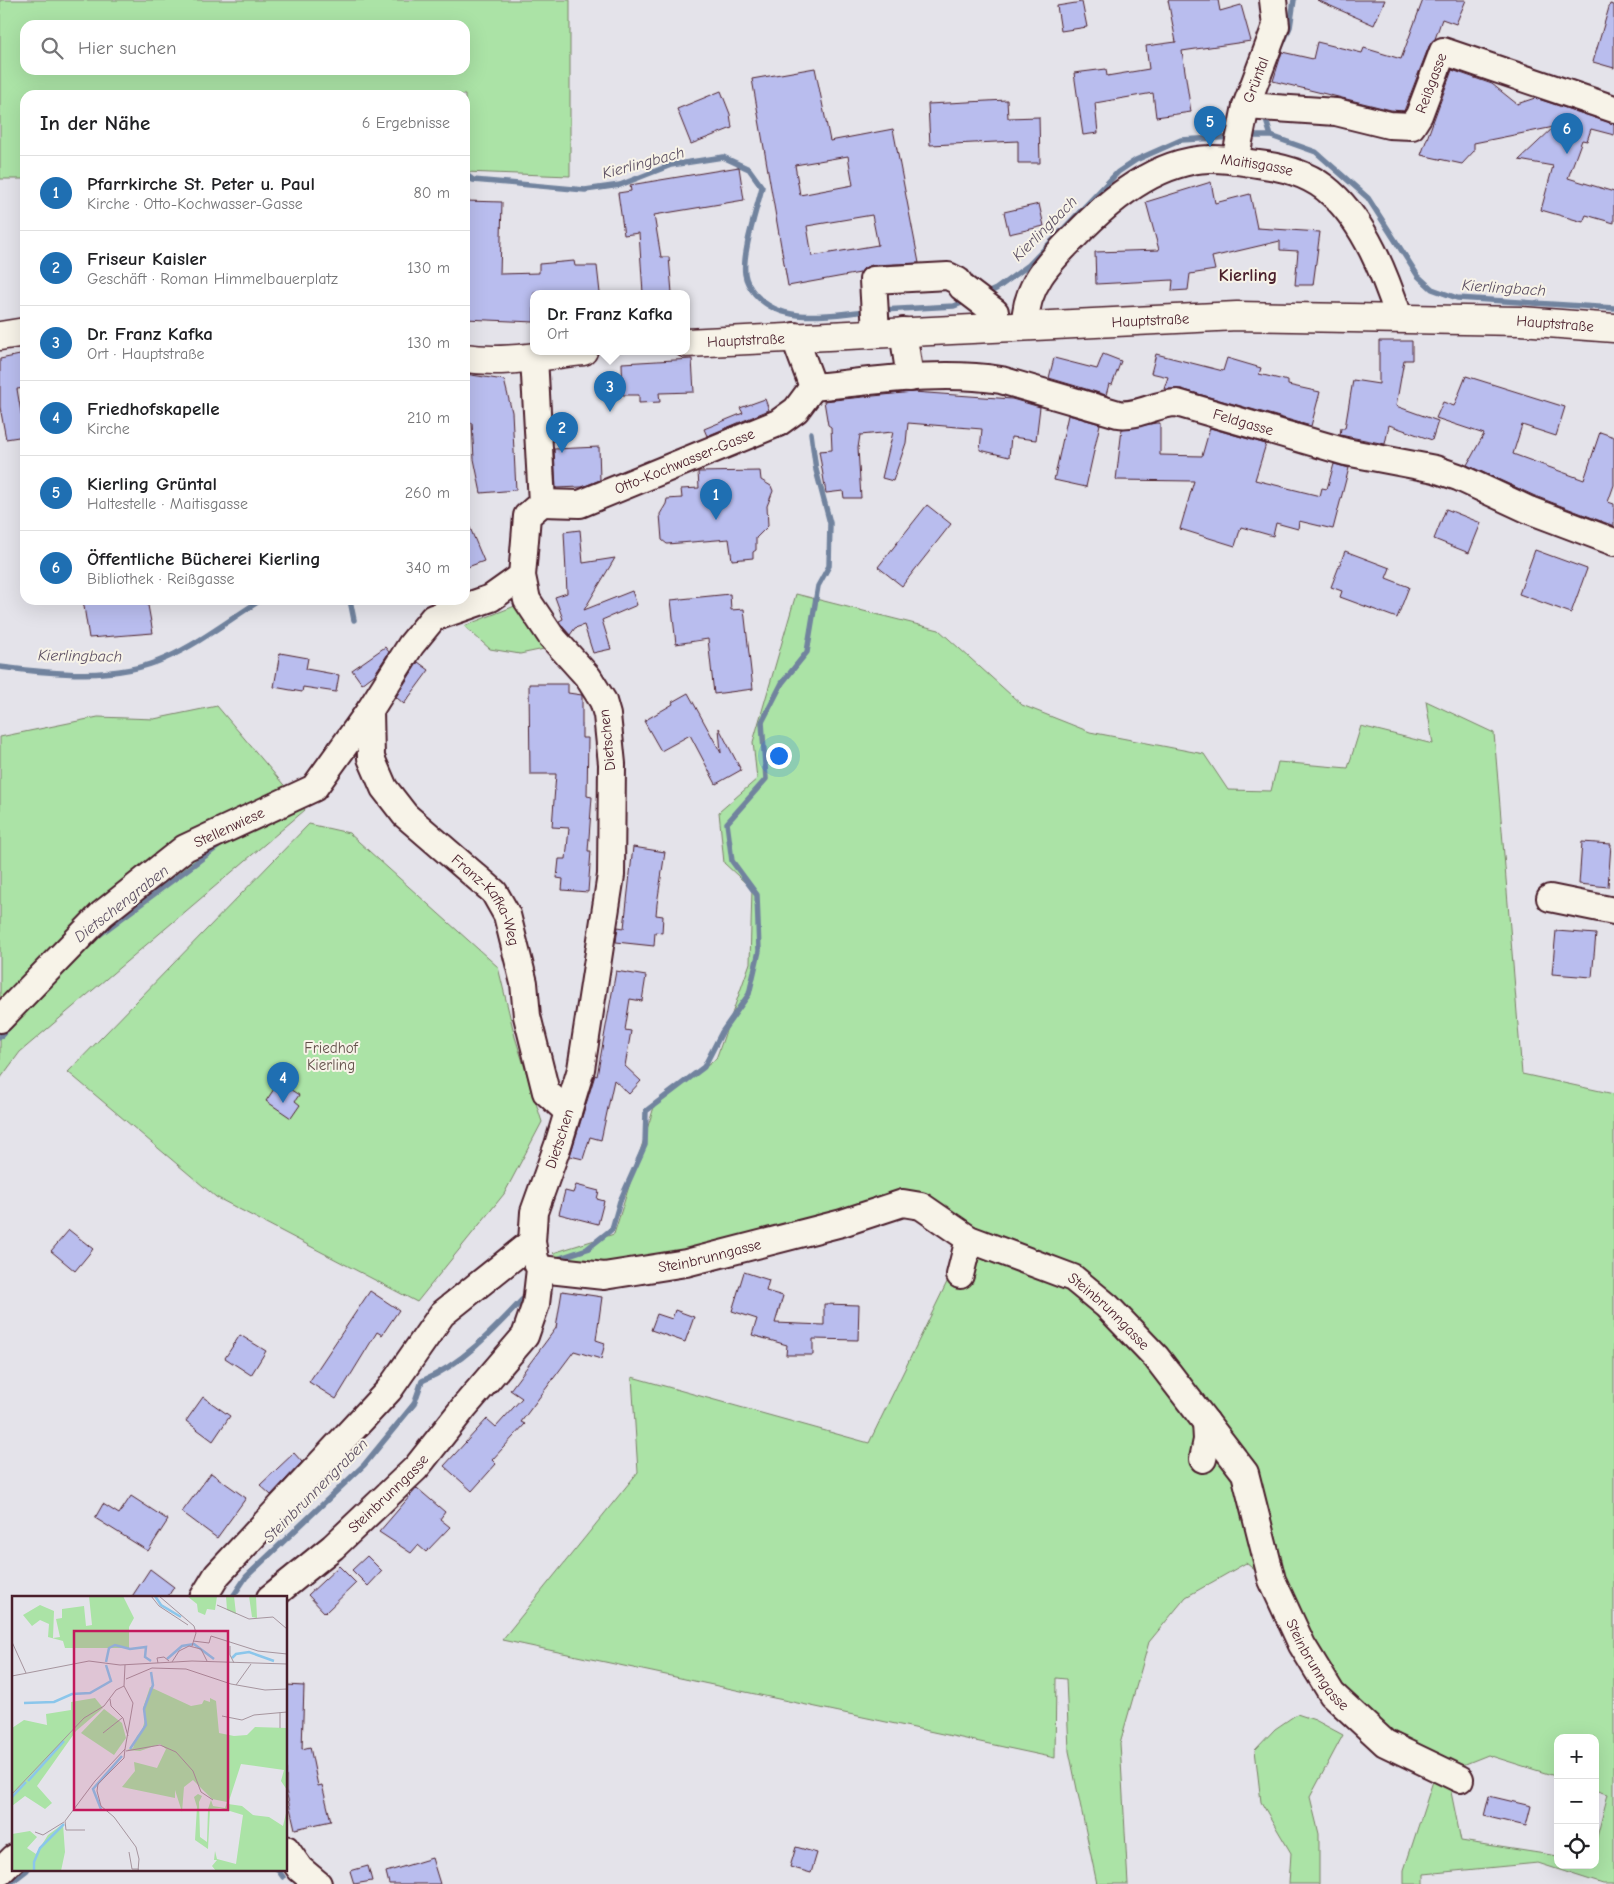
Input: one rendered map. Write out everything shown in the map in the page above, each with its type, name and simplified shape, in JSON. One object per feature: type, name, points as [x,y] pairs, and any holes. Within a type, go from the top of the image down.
[{"type":"main road","name":"Hauptstraße","points":[[690,343],[794,336],[876,326],[903,331],[991,316],[1025,325],[1237,316],[1521,321],[1614,328]]},
{"type":"main road","points":[[0,336],[20,333]]},
{"type":"main road","points":[[470,359],[483,360],[550,355]]},
{"type":"street","name":"Grüntal","points":[[1237,152],[1244,112],[1276,26],[1272,0]]},
{"type":"street","name":"Reißgasse","points":[[1244,112],[1336,112],[1389,125],[1412,126],[1419,115],[1443,51],[1614,109]]},
{"type":"street","name":"Maitisgasse","points":[[1025,325],[1025,306],[1045,267],[1096,214],[1138,182],[1184,162],[1210,159],[1237,152],[1309,178],[1329,191],[1350,213],[1382,268],[1399,318]]},
{"type":"street","points":[[876,326],[873,280],[948,276],[958,281],[991,316]]},
{"type":"street","points":[[794,336],[813,387],[910,378],[903,331]]},
{"type":"street","points":[[534,357],[542,503]]},
{"type":"street","name":"Feldgasse","points":[[910,378],[982,377],[1001,380],[1128,415],[1165,402],[1177,402],[1346,452],[1435,469],[1458,477],[1529,510],[1614,542]]},
{"type":"street","name":"Otto-Kochwasser-Gasse","points":[[542,503],[580,504],[778,423],[796,410],[813,387]]},
{"type":"street","name":"Dietschen","points":[[532,1242],[534,1212],[581,1069],[611,875],[612,764],[607,715],[603,701],[588,677],[551,636],[527,600],[522,576],[527,516],[542,503]]},
{"type":"street","name":"Stellenwiese","points":[[0,1019],[102,914],[185,848],[314,788],[370,710],[410,645],[433,618],[491,598],[522,576]]},
{"type":"street","name":"Franz-Kafka-Weg","points":[[370,710],[371,758],[384,788],[405,815],[494,892],[507,915],[524,983],[527,1016],[546,1092],[568,1112]]},
{"type":"street","points":[[1550,898],[1614,911]]},
{"type":"street","name":"Steinbrunngasse","points":[[540,1269],[604,1276],[686,1264],[842,1223],[903,1203],[921,1206],[969,1239],[1073,1278],[1107,1306],[1156,1357],[1245,1474],[1272,1580],[1302,1645],[1332,1694],[1385,1743],[1460,1779]]},
{"type":"street","points":[[960,1275],[969,1239]]},
{"type":"street","points":[[204,1596],[217,1575],[389,1390],[442,1314],[532,1242]]},
{"type":"street","name":"Steinbrunngasse","points":[[272,1596],[333,1547],[416,1468],[465,1406],[525,1336],[536,1304],[540,1269],[535,1259],[532,1242]]},
{"type":"street","points":[[1202,1459],[1207,1440],[1206,1422]]},
{"type":"street","points":[[288,1852],[300,1869],[318,1884]]},
{"type":"street","points":[[0,1872],[12,1860]]},
{"type":"green space","points":[[0,0],[570,0],[570,176],[470,172],[470,90],[20,90],[20,179],[0,179]]},
{"type":"green space","points":[[796,594],[939,630],[1022,705],[1090,732],[1204,754],[1228,790],[1271,791],[1278,762],[1348,768],[1361,726],[1433,744],[1426,701],[1494,733],[1522,1074],[1614,1094],[1614,1884],[1603,1884],[1557,1869],[1599,1869],[1599,1829],[1608,1794],[1599,1791],[1599,1734],[1554,1734],[1554,1776],[1488,1755],[1453,1769],[1392,1737],[1351,1700],[1267,1580],[1246,1563],[1186,1597],[1149,1642],[1120,1743],[1128,1884],[1097,1884],[1069,1751],[1066,1679],[1056,1678],[1055,1758],[502,1640],[638,1472],[632,1377],[869,1443],[965,1245],[897,1194],[686,1259],[571,1268],[553,1253],[614,1234],[654,1107],[716,1059],[750,963],[752,889],[724,863],[719,812],[757,779],[753,742]]},
{"type":"green space","points":[[520,604],[549,648],[520,654],[490,649],[464,626]]},
{"type":"green space","points":[[217,706],[305,810],[20,1052],[0,1079],[0,737],[98,717],[154,719]]},
{"type":"green space","name":"Friedhof Kierling","points":[[309,824],[349,833],[498,967],[515,1037],[542,1122],[504,1194],[417,1302],[216,1197],[68,1072]]},
{"type":"green space","points":[[1297,1714],[1315,1720],[1343,1735],[1310,1797],[1319,1834],[1319,1884],[1289,1884],[1291,1853],[1261,1802],[1255,1750],[1275,1729]]},
{"type":"green space","points":[[1435,1775],[1449,1782],[1461,1841],[1554,1855],[1554,1868],[1538,1863],[1424,1874],[1424,1884],[1404,1884],[1404,1870]]},
{"type":"building","points":[[1168,0],[1218,0],[1220,11],[1241,5],[1251,41],[1182,51],[1191,112],[1156,117],[1153,93],[1095,103],[1098,133],[1083,135],[1074,73],[1106,69],[1107,76],[1149,69],[1146,46],[1176,42]]},
{"type":"building","points":[[1317,0],[1385,0],[1374,25]]},
{"type":"building","points":[[1423,0],[1466,0],[1456,24],[1442,19],[1435,39],[1429,46],[1404,111],[1391,110],[1273,81],[1282,52],[1313,59],[1317,42],[1362,53],[1364,48],[1401,59]]},
{"type":"building","points":[[1082,2],[1087,27],[1061,31],[1057,6]]},
{"type":"building","points":[[1610,4],[1614,5],[1614,68],[1593,62]]},
{"type":"building","points":[[815,68],[830,141],[893,129],[919,263],[872,265],[864,268],[860,273],[788,286],[752,79]],"holes":[[[848,156],[853,185],[800,195],[795,165]],[[872,215],[878,245],[812,256],[807,226]]]},
{"type":"building","points":[[1452,70],[1492,84],[1517,104],[1535,98],[1614,124],[1614,135],[1591,129],[1587,141],[1582,140],[1568,178],[1614,192],[1614,223],[1586,215],[1583,222],[1541,210],[1553,166],[1519,160],[1554,127],[1474,143],[1474,151],[1462,164],[1421,155]]},
{"type":"building","points":[[721,91],[730,114],[732,128],[691,144],[677,109]]},
{"type":"building","points":[[1007,100],[1008,118],[1039,117],[1040,163],[1018,163],[1018,141],[930,145],[928,104]]},
{"type":"building","points":[[739,167],[744,200],[654,215],[661,257],[669,257],[672,290],[643,290],[639,233],[624,235],[618,193],[631,191],[630,185]]},
{"type":"building","points":[[1211,182],[1215,203],[1250,194],[1257,228],[1320,232],[1313,285],[1295,285],[1298,251],[1280,250],[1280,241],[1212,257],[1215,270],[1190,274],[1188,290],[1172,291],[1173,280],[1096,284],[1095,252],[1159,250],[1146,202]]},
{"type":"building","points":[[470,201],[502,202],[500,274],[539,273],[539,264],[574,261],[575,266],[597,266],[600,290],[530,290],[530,322],[470,319]]},
{"type":"building","points":[[1039,204],[1044,226],[1009,234],[1004,212]]},
{"type":"building","points":[[1379,341],[1412,341],[1412,360],[1404,360],[1396,406],[1438,421],[1432,440],[1389,425],[1385,444],[1340,435],[1341,428],[1345,428],[1353,380],[1379,384]]},
{"type":"building","points":[[1103,354],[1121,361],[1112,385],[1109,384],[1106,395],[1049,378],[1054,358],[1097,369]]},
{"type":"building","points":[[1156,354],[1223,371],[1227,358],[1261,368],[1259,374],[1288,381],[1288,385],[1320,392],[1311,426],[1181,389],[1164,389],[1168,377],[1151,373]]},
{"type":"building","points":[[20,355],[20,389],[17,389],[20,407],[20,437],[6,439],[0,407],[0,359]]},
{"type":"building","points":[[692,359],[694,392],[659,393],[660,402],[639,403],[639,395],[623,395],[622,363]]},
{"type":"building","points":[[470,375],[504,380],[512,412],[516,490],[481,493],[474,459],[472,423],[470,423]]},
{"type":"building","points":[[1466,376],[1565,407],[1556,436],[1522,425],[1513,454],[1584,480],[1600,432],[1614,437],[1614,485],[1608,502],[1614,504],[1614,526],[1535,496],[1467,465],[1484,434],[1436,418],[1443,402],[1454,406]]},
{"type":"building","points":[[913,392],[1012,399],[1040,407],[1036,440],[1011,437],[1009,457],[980,450],[982,429],[908,423],[906,443],[893,481],[882,478],[893,432],[860,435],[858,448],[861,498],[844,498],[843,491],[826,493],[819,451],[832,450],[831,427],[828,425],[824,401]]},
{"type":"building","points":[[765,399],[769,410],[707,436],[704,429],[743,413],[740,408]]},
{"type":"building","points":[[1068,415],[1100,424],[1086,487],[1054,480]]},
{"type":"building","points":[[1160,423],[1160,455],[1202,456],[1210,428],[1266,444],[1255,480],[1320,496],[1322,488],[1327,489],[1334,464],[1349,468],[1333,529],[1299,521],[1298,529],[1276,523],[1273,536],[1241,527],[1235,546],[1180,529],[1194,481],[1116,480],[1122,429]]},
{"type":"building","points":[[599,447],[600,480],[582,487],[556,488],[554,449]]},
{"type":"building","points":[[760,471],[761,480],[771,486],[773,491],[767,506],[768,526],[756,538],[756,550],[753,552],[753,558],[732,560],[729,539],[667,544],[662,540],[660,514],[667,499],[682,498],[681,489],[699,488],[698,472]]},
{"type":"building","points":[[927,505],[951,524],[902,586],[878,567]]},
{"type":"building","points":[[1446,509],[1481,523],[1469,553],[1434,539]]},
{"type":"building","points":[[470,528],[484,561],[470,566]]},
{"type":"building","points":[[580,530],[583,563],[615,558],[584,610],[632,591],[637,605],[602,620],[611,649],[593,653],[584,625],[575,628],[570,635],[563,627],[559,621],[563,619],[555,597],[567,593],[564,532]]},
{"type":"building","points":[[1535,550],[1587,569],[1571,613],[1519,594]]},
{"type":"building","points":[[1345,551],[1390,568],[1386,578],[1409,587],[1397,618],[1340,597],[1342,591],[1331,587]]},
{"type":"building","points":[[730,594],[731,610],[744,609],[753,689],[714,694],[708,639],[676,644],[671,600]]},
{"type":"building","points":[[84,605],[148,605],[153,633],[89,638]]},
{"type":"building","points":[[385,647],[389,652],[374,675],[362,684],[352,670]]},
{"type":"building","points":[[280,653],[308,658],[306,669],[339,675],[336,692],[303,687],[302,692],[274,687]]},
{"type":"building","points":[[418,662],[429,670],[404,704],[396,697]]},
{"type":"building","points":[[529,684],[568,684],[568,693],[582,695],[582,738],[588,738],[587,796],[592,797],[588,851],[591,851],[588,892],[562,890],[563,879],[557,878],[559,859],[566,859],[569,828],[552,827],[556,774],[530,774]]},
{"type":"building","points":[[688,693],[721,753],[719,728],[741,770],[716,784],[690,735],[661,751],[644,721]]},
{"type":"building","points":[[1582,842],[1611,844],[1608,887],[1579,884]]},
{"type":"building","points":[[633,847],[665,852],[656,915],[663,916],[662,933],[655,932],[654,946],[616,942],[618,927],[624,928]]},
{"type":"building","points":[[1556,931],[1596,934],[1592,977],[1552,974]]},
{"type":"building","points":[[616,971],[646,976],[642,1001],[630,999],[625,1030],[631,1031],[625,1066],[641,1081],[629,1094],[614,1080],[601,1140],[590,1137],[583,1159],[570,1156],[595,1075],[597,1076]]},
{"type":"building","points":[[285,1086],[299,1095],[295,1101],[300,1105],[291,1118],[266,1101],[274,1089],[281,1093]]},
{"type":"building","points":[[576,1185],[599,1191],[597,1199],[604,1201],[598,1224],[559,1214],[565,1191],[573,1193]]},
{"type":"building","points":[[69,1230],[93,1249],[75,1271],[51,1251]]},
{"type":"building","points":[[744,1272],[769,1280],[766,1291],[783,1296],[775,1323],[824,1325],[824,1304],[859,1305],[858,1340],[813,1339],[813,1355],[786,1355],[787,1345],[752,1335],[757,1319],[732,1311]]},
{"type":"building","points":[[370,1291],[399,1310],[382,1335],[377,1332],[336,1399],[309,1382]]},
{"type":"building","points":[[562,1291],[602,1297],[596,1340],[605,1343],[601,1359],[574,1351],[521,1422],[525,1424],[492,1460],[496,1464],[472,1491],[444,1466],[487,1419],[496,1427],[522,1398],[510,1390],[556,1328]]},
{"type":"building","points":[[675,1310],[694,1317],[685,1342],[651,1330],[657,1314],[672,1319]]},
{"type":"building","points":[[240,1335],[266,1351],[251,1375],[225,1358]]},
{"type":"building","points":[[203,1397],[230,1416],[213,1441],[186,1421]]},
{"type":"building","points":[[294,1453],[302,1462],[271,1495],[260,1485]]},
{"type":"building","points":[[211,1473],[246,1498],[217,1538],[182,1512]]},
{"type":"building","points":[[417,1488],[445,1512],[440,1519],[450,1527],[426,1552],[418,1545],[411,1553],[379,1532]]},
{"type":"building","points":[[131,1496],[168,1520],[148,1551],[95,1518],[103,1504],[119,1514]]},
{"type":"building","points":[[367,1556],[382,1571],[368,1586],[352,1570]]},
{"type":"building","points":[[339,1566],[356,1583],[325,1613],[308,1595]]},
{"type":"building","points":[[150,1569],[174,1587],[168,1596],[132,1596]]},
{"type":"building","points":[[288,1685],[304,1686],[302,1749],[310,1747],[318,1786],[322,1785],[331,1821],[295,1829],[288,1799]]},
{"type":"building","points":[[1489,1796],[1531,1806],[1526,1826],[1484,1816]]},
{"type":"building","points":[[796,1847],[817,1853],[811,1873],[790,1867]]},
{"type":"building","points":[[432,1858],[440,1884],[389,1884],[386,1872]]},
{"type":"building","points":[[368,1866],[372,1881],[354,1884],[350,1871]]},
{"type":"waterway","points":[[1279,52],[1290,27],[1294,0]]},
{"type":"waterway","points":[[1265,117],[1271,136]]},
{"type":"waterway","name":"Kierlingbach","points":[[1246,136],[1271,136],[1316,152],[1368,198],[1418,276],[1432,289],[1457,298],[1614,308]]},
{"type":"waterway","name":"Kierlingbach","points":[[985,294],[996,289],[1029,265],[1118,172],[1136,160],[1181,140],[1234,137]]},
{"type":"waterway","name":"Kierlingbach","points":[[470,178],[473,180],[585,190],[620,185],[671,165],[723,157],[749,169],[762,187],[748,243],[745,265],[746,279],[755,294],[766,304],[779,311],[793,314],[808,316],[868,311]]},
{"type":"waterway","name":"Kierlingbach","points":[[882,310],[954,306],[967,301]]},
{"type":"waterway","name":"Steinbrunnengraben","points":[[557,1259],[587,1249],[612,1229],[620,1201],[645,1145],[646,1111],[704,1067],[722,1032],[749,994],[759,951],[757,895],[732,861],[727,823],[766,779],[762,722],[782,683],[807,652],[818,586],[829,566],[830,523],[816,470],[811,433]]},
{"type":"waterway","name":"Kierlingbach","points":[[0,667],[84,674],[127,670],[166,658],[191,645],[253,605]]},
{"type":"waterway","name":"Dietschengraben","points":[[351,605],[354,620]]},
{"type":"waterway","name":"Dietschengraben","points":[[99,935],[220,845]]},
{"type":"waterway","name":"Dietschengraben","points":[[0,1037],[12,1024]]},
{"type":"waterway","name":"Steinbrunnengraben","points":[[233,1596],[246,1577],[364,1465],[414,1404],[422,1381],[463,1357],[488,1335],[522,1300]]},
{"type":"waterway","points":[[9,1884],[24,1872]]},
{"type":"waterway","name":"Steinbrunnengraben","points":[[279,1872],[283,1877]]},
{"type":"place","name":"Kierling Grüntal","points":[[1210,147]]},
{"type":"place","name":"Öffentliche Bücherei Kierling","points":[[1567,154]]},
{"type":"place","name":"Dr. Franz Kafka","points":[[610,412]]},
{"type":"place","name":"Friseur Kaisler","points":[[562,453]]},
{"type":"place","name":"Pfarrkirche St. Peter u. Paul","points":[[716,520]]},
{"type":"place","name":"Friedhofskapelle","points":[[283,1103]]},
{"type":"district","name":"Kierling","points":[[1248,275]]}]
